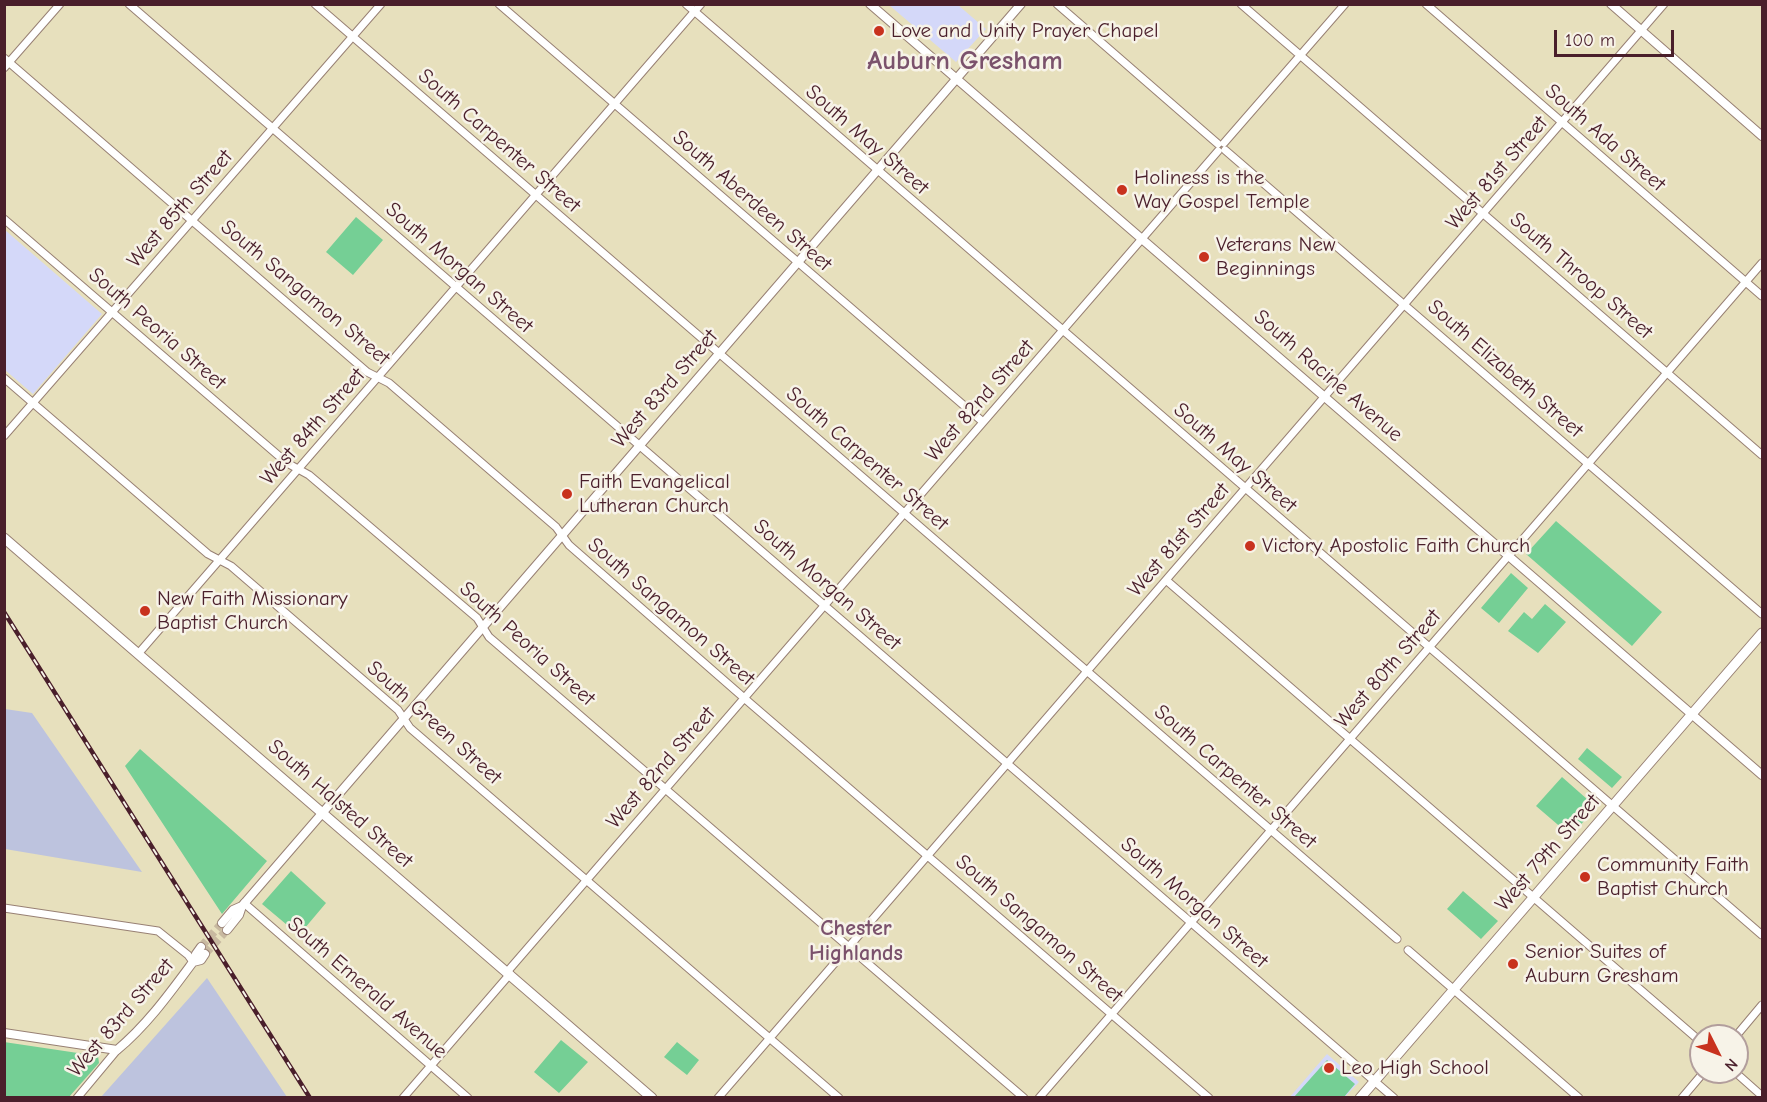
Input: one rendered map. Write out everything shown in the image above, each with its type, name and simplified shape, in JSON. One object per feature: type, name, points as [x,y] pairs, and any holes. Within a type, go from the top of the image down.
[{"type":"main road","name":"South Halsted Street","points":[[4,538],[652,1098]]},
{"type":"main road","name":"West 79th Street","points":[[1360,1098],[1762,633]]},
{"type":"street","points":[[6,63],[60,4]]},
{"type":"street","name":"South Morgan Street","points":[[129,4],[1394,1098]]},
{"type":"street","name":"South Carpenter Street","points":[[315,4],[1397,939]]},
{"type":"street","name":"West 85th Street","points":[[4,436],[381,4]]},
{"type":"street","name":"South Aberdeen Street","points":[[499,4],[983,422]]},
{"type":"street","name":"South May Street","points":[[686,4],[1762,935]]},
{"type":"street","name":"West 84th Street","points":[[138,654],[701,4]]},
{"type":"street","name":"South Racine Avenue","points":[[870,4],[1762,775]]},
{"type":"street","name":"West 83rd Street","points":[[225,926],[233,910],[243,904],[1021,4]]},
{"type":"street","name":"South Elizabeth Street","points":[[1057,4],[1762,614]]},
{"type":"street","name":"South Throop Street","points":[[1241,4],[1762,455]]},
{"type":"street","name":"West 82nd Street","points":[[404,1098],[586,880],[1345,4]]},
{"type":"street","name":"South Ada Street","points":[[1426,4],[1762,296]]},
{"type":"street","points":[[1611,4],[1762,136]]},
{"type":"street","name":"West 81st Street","points":[[718,1098],[1664,4]]},
{"type":"street","name":"South Sangamon Street","points":[[6,63],[367,372],[389,383],[556,527],[569,545],[744,698],[1209,1098]]},
{"type":"street","name":"South Peoria Street","points":[[4,219],[287,463],[309,475],[477,618],[489,637],[1024,1098]]},
{"type":"street","name":"West 80th Street","points":[[1039,1098],[1762,263]]},
{"type":"street","name":"South Green Street","points":[[4,378],[208,554],[231,566],[398,710],[410,728],[839,1098]]},
{"type":"street","points":[[1166,580],[1689,1032]]},
{"type":"street","name":"South Emerald Avenue","points":[[243,904],[468,1098]]},
{"type":"street","points":[[4,908],[158,931],[188,955],[193,962]]},
{"type":"street","points":[[1408,950],[1579,1098]]},
{"type":"street","name":"West 83rd Street","points":[[77,1098],[117,1050],[149,1020],[193,962],[196,954],[203,951]]},
{"type":"street","points":[[1746,1024],[1762,1005]]},
{"type":"street","points":[[4,1033],[117,1050]]},
{"type":"street","points":[[1682,1098],[1694,1084]]},
{"type":"street","points":[[1748,1084],[1762,1096]]},
{"type":"shaded area","points":[[889,5],[958,5],[986,29],[956,62]]},
{"type":"shaded area","points":[[5,230],[102,314],[33,394],[5,370]]},
{"type":"shaded area","points":[[5,709],[32,713],[142,872],[5,849]]},
{"type":"shaded area","points":[[207,978],[287,1097],[101,1097]]},
{"type":"shaded area","name":"Leo High School","points":[[1327,1054],[1359,1082],[1345,1097],[1289,1098]]},
{"type":"green space","points":[[356,217],[383,240],[353,275],[326,252]]},
{"type":"green space","points":[[1556,521],[1662,612],[1632,646],[1526,554]]},
{"type":"green space","points":[[1511,573],[1528,588],[1499,623],[1481,608]]},
{"type":"green space","points":[[1545,604],[1566,622],[1538,653],[1508,631],[1524,612],[1532,619]]},
{"type":"green space","points":[[1587,748],[1622,777],[1612,788],[1578,759]]},
{"type":"green space","points":[[140,749],[267,861],[222,914],[125,766]]},
{"type":"green space","points":[[1562,777],[1596,807],[1571,836],[1536,806]]},
{"type":"green space","points":[[291,871],[326,903],[299,935],[262,904]]},
{"type":"green space","points":[[1463,891],[1498,921],[1481,939],[1447,909]]},
{"type":"green space","points":[[561,1040],[588,1062],[559,1093],[534,1072]]},
{"type":"green space","points":[[4,1042],[98,1056],[99,1063],[69,1097],[5,1097]]},
{"type":"green space","points":[[677,1042],[699,1060],[687,1075],[664,1057]]},
{"type":"green space","name":"Leo High School","points":[[1327,1060],[1355,1084],[1344,1097],[1294,1097]]},
{"type":"tunnel","points":[[201,947],[222,923]]},
{"type":"tunnel","points":[[205,954],[227,930]]},
{"type":"railway","points":[[4,612],[310,1098]]},
{"type":"place","name":"Love and Unity Prayer Chapel","points":[[879,31]]},
{"type":"place","name":"Holiness is the Way Gospel Temple","points":[[1122,190]]},
{"type":"place","name":"Veterans New Beginnings","points":[[1204,257]]},
{"type":"place","name":"Faith Evangelical Lutheran Church","points":[[567,494]]},
{"type":"place","name":"Victory Apostolic Faith Church","points":[[1250,546]]},
{"type":"place","name":"New Faith Missionary Baptist Church","points":[[145,611]]},
{"type":"place","name":"Community Faith Baptist Church","points":[[1585,877]]},
{"type":"place","name":"Senior Suites of Auburn Gresham","points":[[1513,964]]},
{"type":"place","name":"Leo High School","points":[[1329,1068]]},
{"type":"district","name":"Auburn Gresham","points":[[965,61]]},
{"type":"district","name":"Chester Highlands","points":[[856,942]]}]
